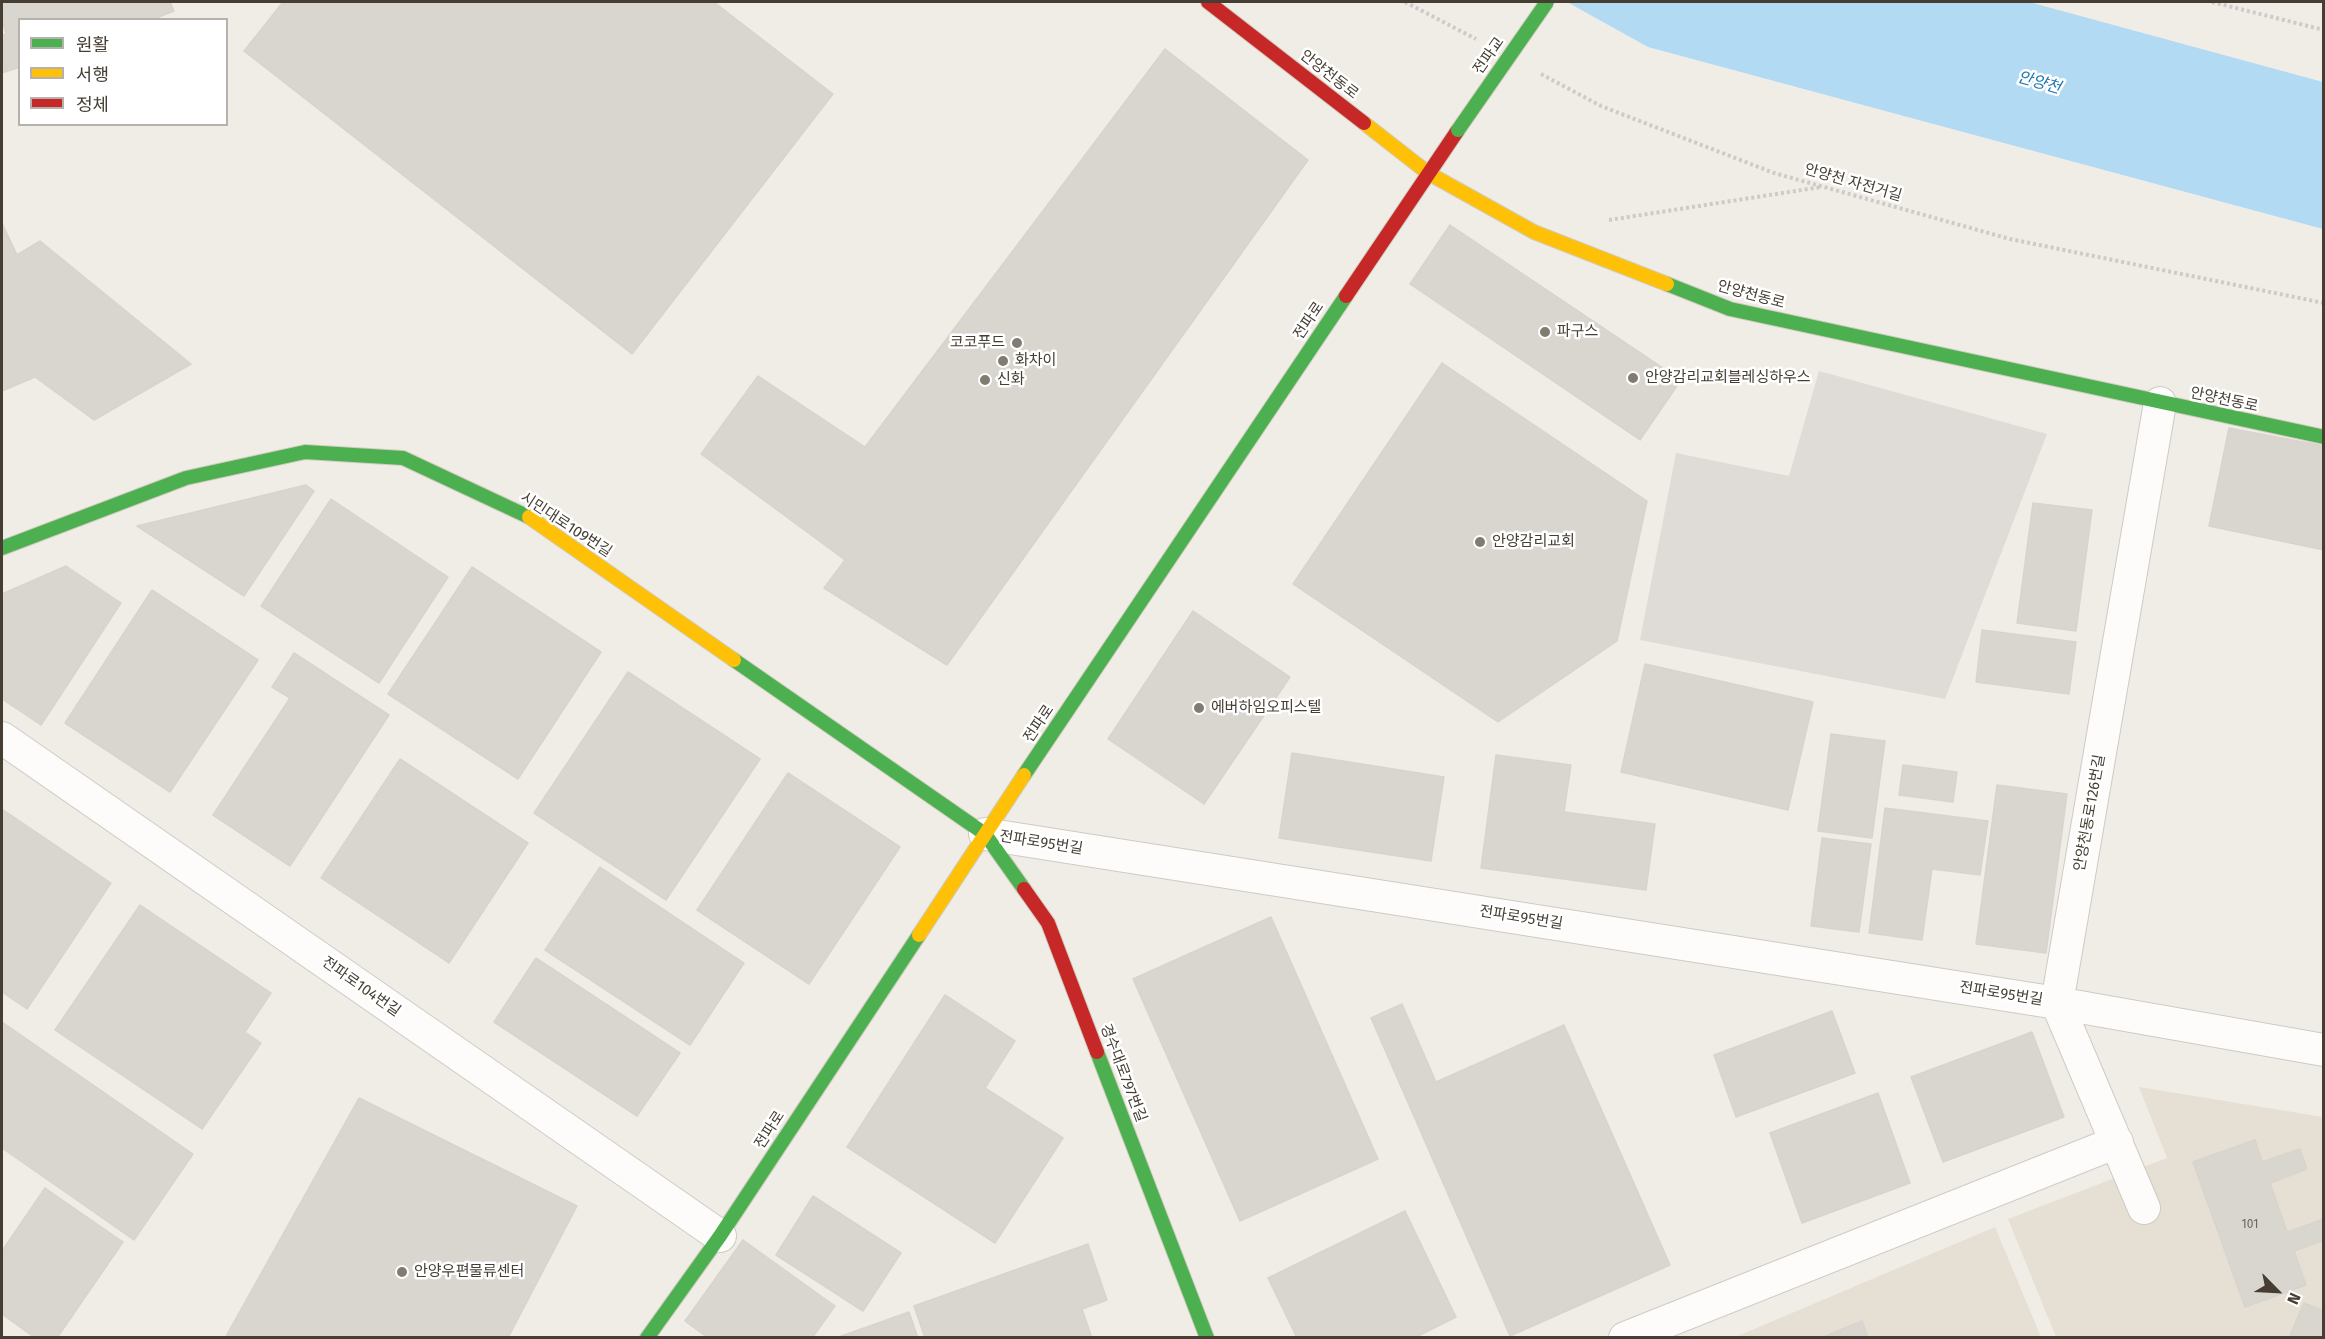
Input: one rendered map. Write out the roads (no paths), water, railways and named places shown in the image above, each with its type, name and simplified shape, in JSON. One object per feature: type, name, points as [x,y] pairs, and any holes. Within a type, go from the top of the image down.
[{"type":"street","name":"안양천동로","points":[[1208,2],[1428,173],[1534,232],[1730,309],[2324,437]]},
{"type":"street","name":"전파교","points":[[1458,130],[1547,2]]},
{"type":"street","name":"전파로","points":[[647,1338],[720,1236],[985,834],[1458,130]]},
{"type":"street","name":"안양천동로126번길","points":[[2057,1003],[2160,403]]},
{"type":"street","name":"시민대로109번길","points":[[2,548],[186,478],[305,452],[404,458],[526,515],[985,834]]},
{"type":"street","name":"전파로104번길","points":[[2,738],[720,1236]]},
{"type":"street","name":"전파로95번길","points":[[985,834],[2057,1003],[2324,1050]]},
{"type":"street","name":"경수대로797번길","points":[[985,834],[1048,923],[1207,1338]]},
{"type":"street","points":[[2057,1003],[2144,1208]]},
{"type":"street","points":[[1625,1338],[2117,1142]]},
{"type":"water","name":"안양천","points":[[1567,2],[2029,2],[2323,82],[2323,229],[1648,47]]},
{"type":"place","name":"파구스","points":[[1545,332]]},
{"type":"place","name":"코코푸드","points":[[1017,343]]},
{"type":"place","name":"화차이","points":[[1003,361]]},
{"type":"place","name":"안양감리교회블레싱하우스","points":[[1633,378]]},
{"type":"place","name":"신화","points":[[985,380]]},
{"type":"place","name":"안양감리교회","points":[[1480,542]]},
{"type":"place","name":"에버하임오피스텔","points":[[1199,708]]},
{"type":"place","name":"안양우편물류센터","points":[[402,1272]]}]
